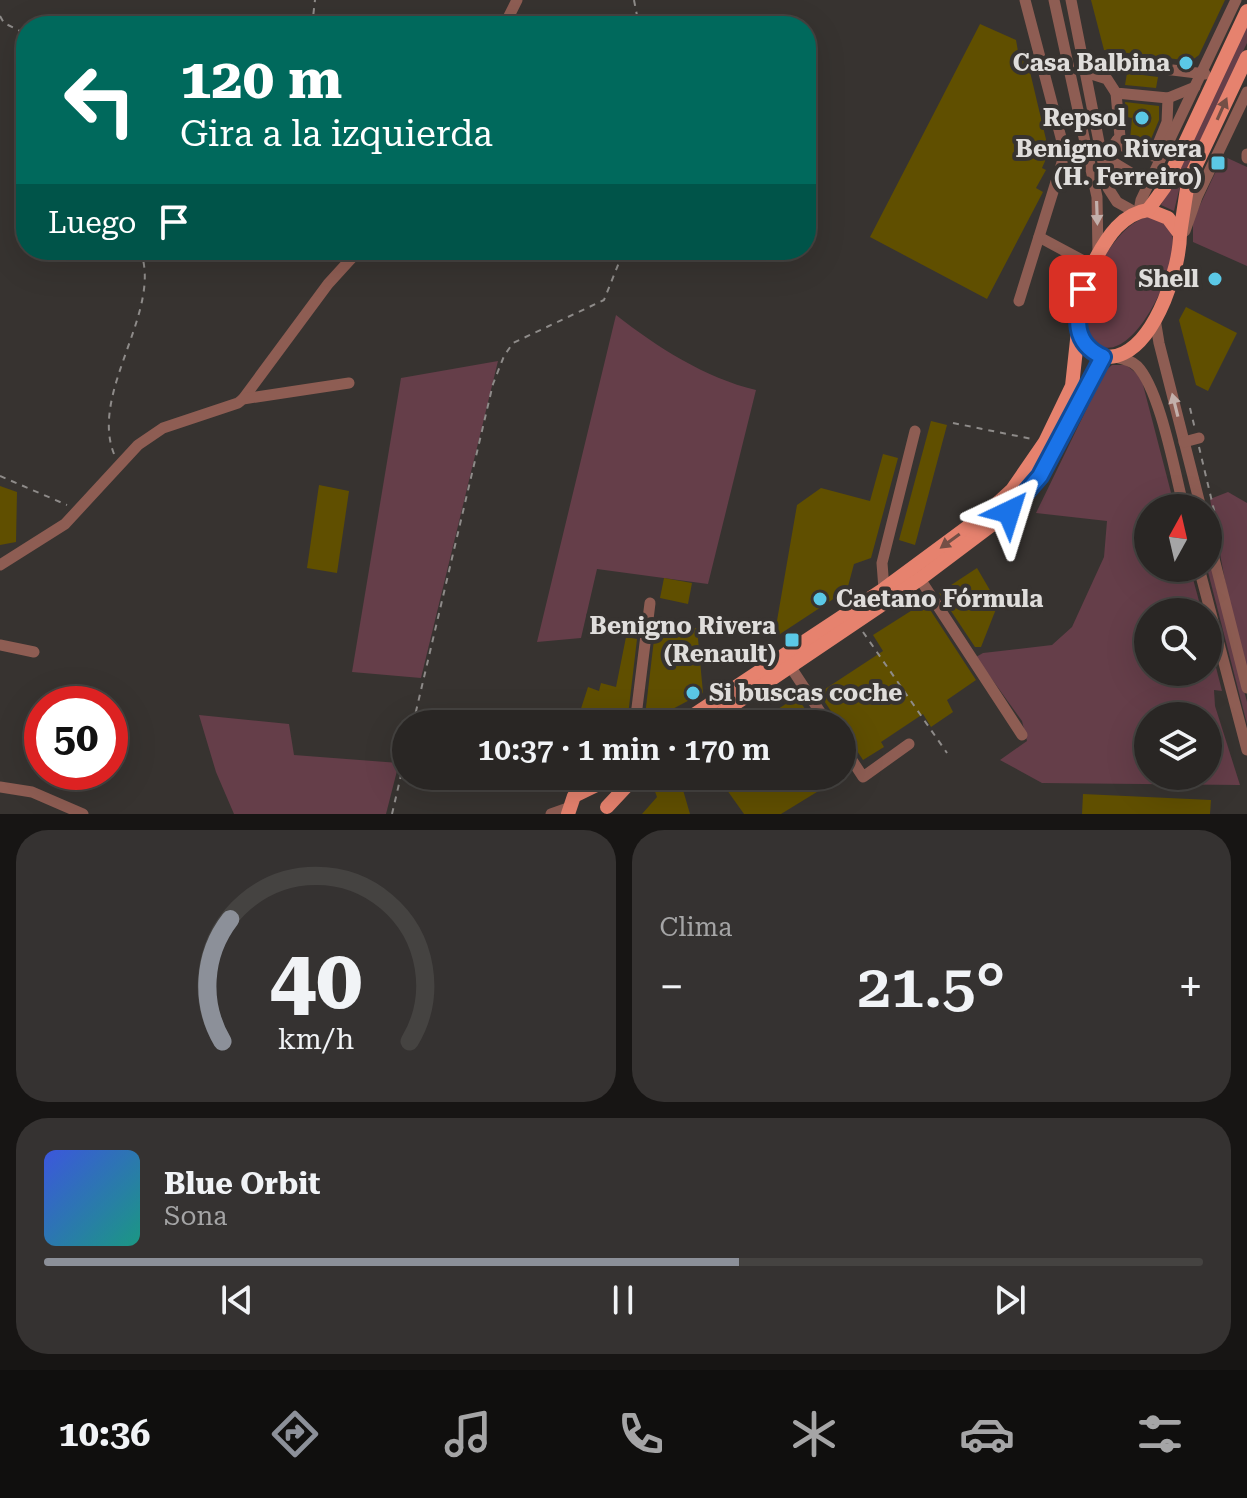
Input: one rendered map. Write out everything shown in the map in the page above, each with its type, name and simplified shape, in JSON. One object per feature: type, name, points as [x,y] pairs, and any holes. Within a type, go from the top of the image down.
[{"type":"main road","points":[[701,710],[884,589],[988,512],[1012,490],[1045,442],[1072,386],[1077,317],[1095,260],[1121,222],[1141,211],[1164,188],[1209,75],[1247,11]]},
{"type":"main road","points":[[726,710],[920,579],[1009,512],[1040,476],[1108,357],[1136,345],[1155,319],[1173,276],[1188,182],[1247,57]]},
{"type":"main road","points":[[1141,211],[1168,218],[1180,241]]},
{"type":"main road","points":[[1078,331],[1090,351],[1108,357]]},
{"type":"main road","points":[[568,811],[574,796],[590,790]]},
{"type":"main road","points":[[587,792],[602,798],[607,811],[624,790]]},
{"type":"street","points":[[1019,301],[1065,153],[1025,0]]},
{"type":"street","points":[[1039,237],[1095,260],[1097,197],[1054,0]]},
{"type":"street","points":[[1071,0],[1108,188],[1117,202],[1141,211],[1167,122],[1168,98]]},
{"type":"street","points":[[1116,93],[1168,98],[1195,87],[1209,75],[1236,0]]},
{"type":"street","points":[[1083,59],[1209,75]]},
{"type":"street","points":[[1085,72],[1107,79],[1116,93],[1120,137],[1110,149],[1101,153]]},
{"type":"street","points":[[1117,140],[1125,147],[1153,156],[1160,150],[1195,87]]},
{"type":"street","points":[[1180,241],[1197,197],[1246,95]]},
{"type":"street","points":[[1101,153],[1149,184]]},
{"type":"street","points":[[0,565],[65,524],[138,445],[163,428],[243,399],[328,284],[350,260]]},
{"type":"street","points":[[1155,319],[1197,494]]},
{"type":"street","points":[[1108,357],[1135,363],[1145,375],[1180,494]]},
{"type":"street","points":[[243,399],[349,383]]},
{"type":"street","points":[[884,589],[882,563],[915,431]]},
{"type":"street","points":[[1184,442],[1198,439]]},
{"type":"street","points":[[1222,574],[1247,688]]},
{"type":"street","points":[[920,579],[1022,735]]},
{"type":"street","points":[[1203,582],[1247,750]]},
{"type":"street","points":[[637,710],[650,603]]},
{"type":"street","points":[[0,645],[34,652]]},
{"type":"street","points":[[790,666],[819,710]]},
{"type":"street","points":[[856,766],[863,777],[909,744]]},
{"type":"street","points":[[0,787],[32,792],[83,814]]},
{"type":"street","points":[[551,814],[568,811]]},
{"type":"path","points":[[0,16],[4,23],[16,29]]},
{"type":"path","points":[[118,464],[108,438],[119,370],[138,320],[144,260]]},
{"type":"path","points":[[416,710],[493,384],[504,356],[513,343],[604,300],[620,260]]},
{"type":"path","points":[[1190,408],[1207,494]]},
{"type":"path","points":[[953,423],[1045,442]]},
{"type":"path","points":[[0,476],[80,509]]},
{"type":"path","points":[[856,622],[947,753]]},
{"type":"path","points":[[392,814],[398,790]]},
{"type":"shaded area","points":[[1247,25],[1247,43],[1182,178],[1174,211],[1161,205]]},
{"type":"shaded area","points":[[1223,156],[1247,167],[1247,266],[1193,242],[1193,220]]},
{"type":"shaded area","points":[[1150,217],[1170,230],[1173,245],[1170,266],[1150,312],[1135,332],[1120,345],[1104,347],[1090,337],[1085,324],[1091,287],[1110,248],[1137,222]]},
{"type":"shaded area","points":[[616,315],[682,360],[718,378],[756,390],[708,584],[597,569],[581,638],[537,642]]},
{"type":"shaded area","points":[[498,361],[421,678],[352,672],[401,378]]},
{"type":"shaded area","points":[[1112,365],[1126,365],[1141,377],[1171,494],[1134,494],[1134,582],[1194,582],[1198,598],[1134,598],[1134,686],[1221,686],[1222,691],[1214,690],[1215,702],[1134,702],[1134,784],[1042,783],[1000,760],[1027,741],[1022,721],[976,657],[983,653],[1052,645],[1072,627],[1104,557],[1107,521],[1036,513],[1105,371]]},
{"type":"shaded area","points":[[1228,492],[1247,503],[1247,670],[1222,565],[1222,494]]},
{"type":"shaded area","points":[[1211,582],[1216,582],[1220,598],[1215,598]]},
{"type":"shaded area","points":[[1222,606],[1247,702],[1247,724],[1222,626]]},
{"type":"shaded area","points":[[199,715],[289,724],[294,755],[392,762],[392,790],[386,814],[234,814],[216,772]]},
{"type":"shaded area","points":[[1222,728],[1240,785],[1222,785]]},
{"type":"building","points":[[1091,0],[1225,0],[1199,55],[1191,61],[1104,50]]},
{"type":"building","points":[[980,24],[1016,40],[1019,57],[1026,55],[1049,152],[1042,168],[1046,170],[1036,188],[1043,192],[987,299],[870,237]]},
{"type":"building","points":[[1127,73],[1158,77],[1156,88],[1125,85]]},
{"type":"building","points":[[1125,102],[1159,106],[1159,120],[1148,146],[1130,140],[1132,118],[1127,117]]},
{"type":"building","points":[[1186,307],[1237,333],[1208,391],[1196,385],[1179,320]]},
{"type":"building","points":[[931,421],[947,425],[915,545],[899,540]]},
{"type":"building","points":[[883,454],[898,458],[871,558],[854,564],[847,590],[774,638],[797,505],[821,488],[870,501]]},
{"type":"building","points":[[319,485],[349,491],[337,573],[307,568]]},
{"type":"building","points":[[0,486],[17,492],[16,542],[0,545]]},
{"type":"building","points":[[977,568],[998,604],[981,647],[975,647],[939,593]]},
{"type":"building","points":[[664,578],[692,583],[688,604],[660,598]]},
{"type":"building","points":[[925,602],[976,680],[947,700],[953,712],[931,727],[923,714],[881,742],[884,747],[863,760],[856,749],[856,710],[830,710],[819,693],[883,651],[873,635]]},
{"type":"building","points":[[697,628],[703,693],[671,710],[646,710],[655,631]]},
{"type":"building","points":[[626,637],[637,639],[629,710],[581,710],[588,687],[599,691],[601,683],[616,687]]},
{"type":"building","points":[[797,697],[806,710],[776,710]]},
{"type":"building","points":[[654,790],[683,790],[690,814],[642,814],[657,797]]},
{"type":"building","points":[[727,790],[820,790],[781,814],[744,814]]},
{"type":"building","points":[[1083,794],[1211,800],[1210,814],[1082,814]]},
{"type":"place","name":"Casa Balbina","points":[[1186,63]]},
{"type":"place","name":"Repsol","points":[[1142,118]]},
{"type":"place","name":"Benigno Rivera (H. Ferreiro)","points":[[1218,163]]},
{"type":"place","name":"Shell","points":[[1215,279]]},
{"type":"place","name":"Caetano Fórmula","points":[[820,599]]},
{"type":"place","name":"Benigno Rivera (Renault)","points":[[792,640]]},
{"type":"place","name":"Si buscas coche","points":[[693,693]]},
{"type":"route","points":[[1009,512],[1040,476],[1103,357],[1090,351],[1078,331],[1077,317],[1083,289]]}]
